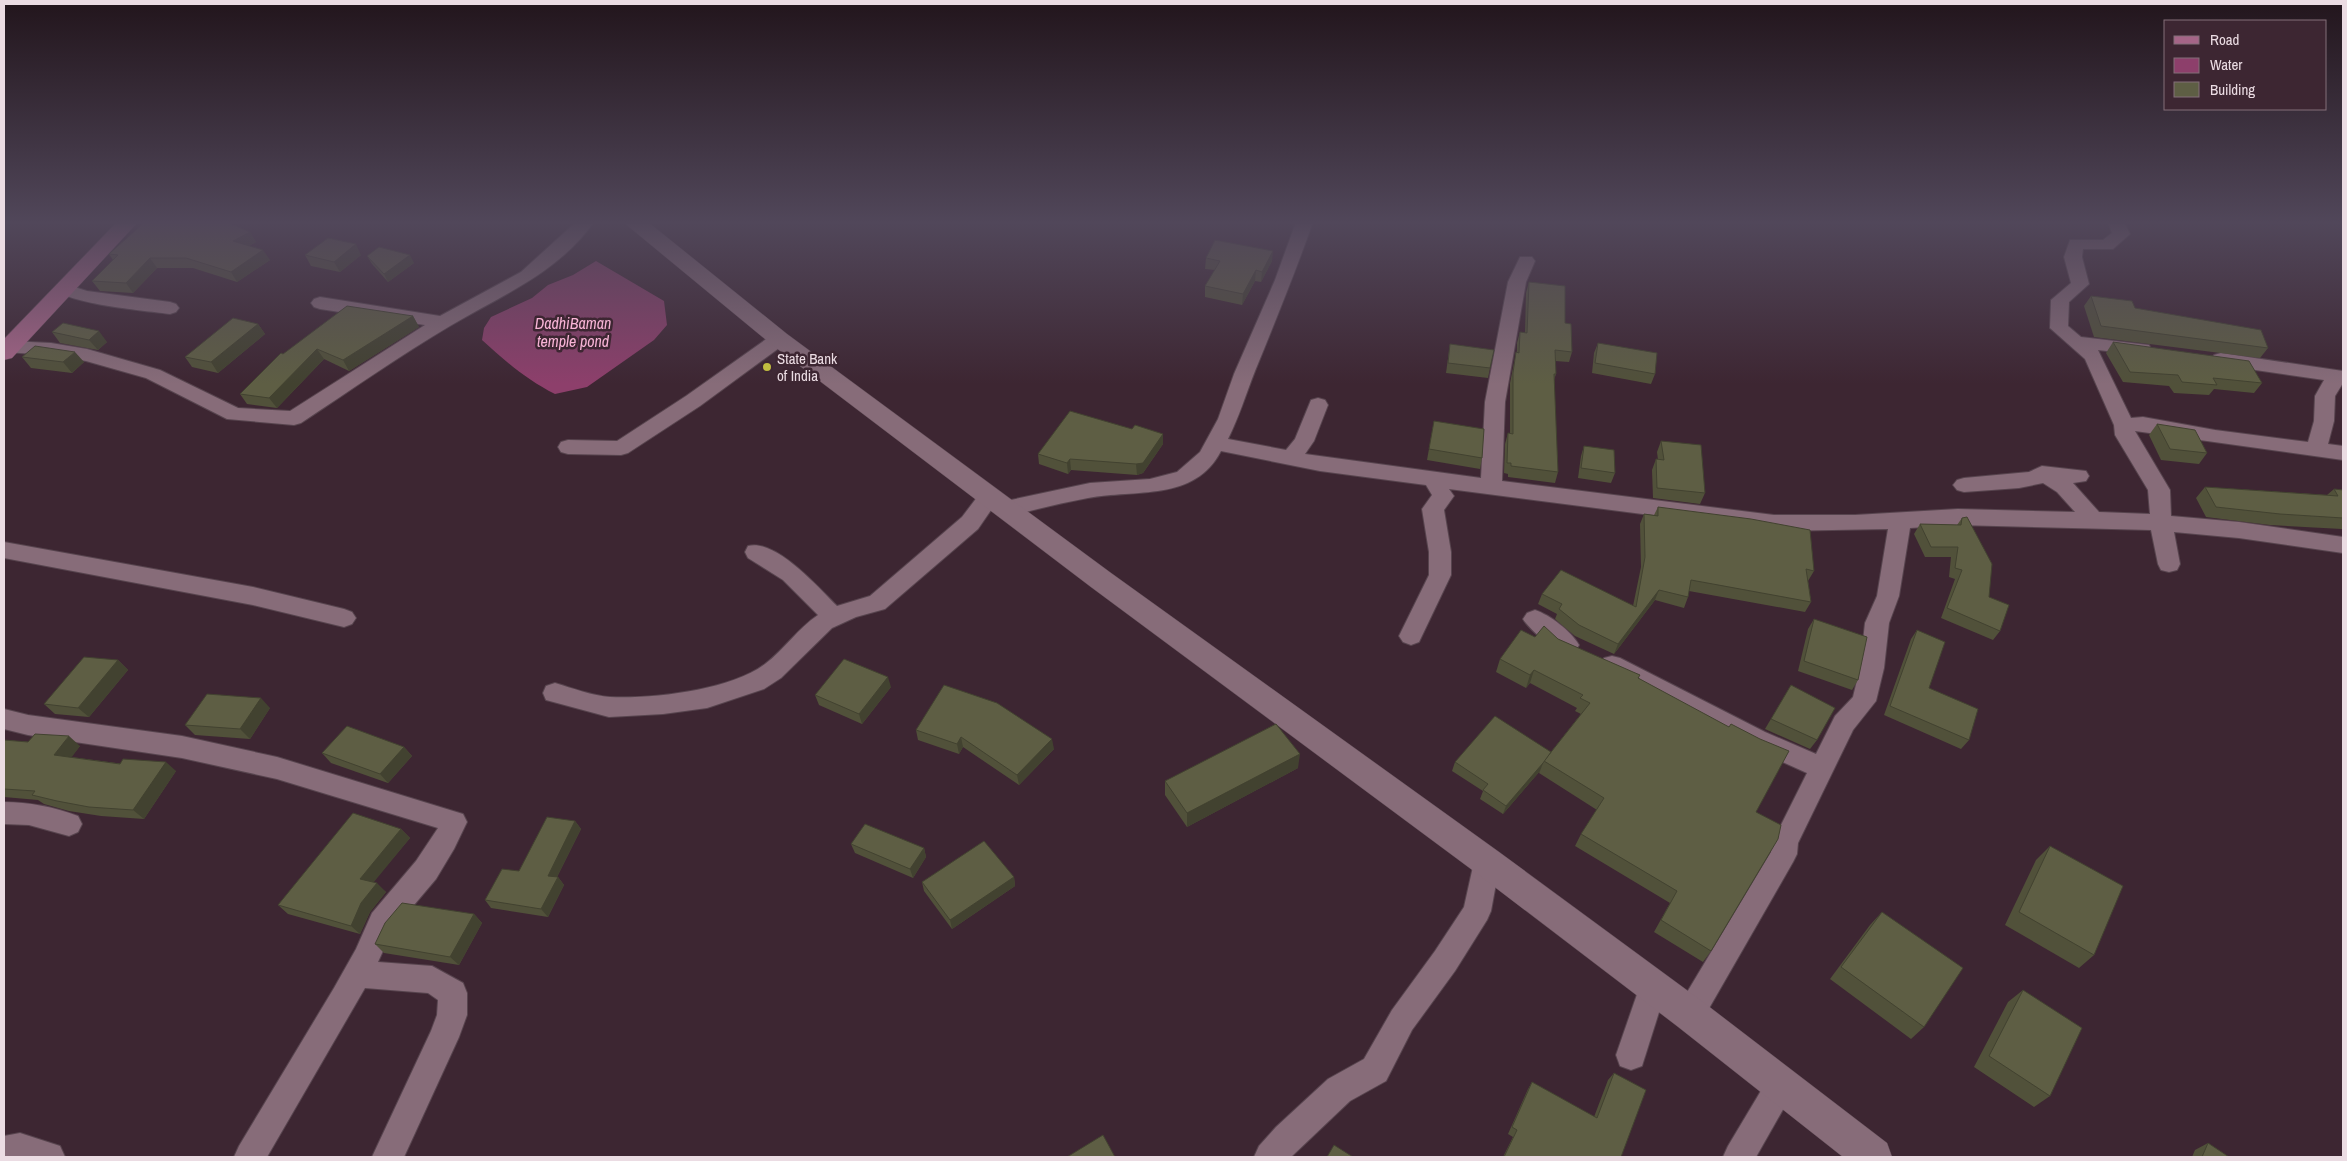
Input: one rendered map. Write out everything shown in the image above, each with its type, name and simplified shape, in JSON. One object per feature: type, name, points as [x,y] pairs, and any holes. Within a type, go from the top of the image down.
[{"type":"main road","points":[[7,350],[76,276]]},
{"type":"street","points":[[7,350],[50,349],[87,355],[153,374],[234,414],[294,418],[443,322],[527,276]]},
{"type":"street","points":[[702,276],[779,339],[997,503],[1487,862],[1690,1014],[1782,1085],[1853,1151]]},
{"type":"street","points":[[555,693],[609,707],[663,704],[707,698],[755,682],[773,671],[824,622],[852,609],[877,602],[970,523],[997,503],[1090,490],[1150,486],[1184,478],[1208,457],[1216,443],[1228,419],[1244,374],[1285,276]]},
{"type":"street","points":[[1490,486],[1495,402],[1512,305],[1520,276]]},
{"type":"street","points":[[2078,276],[2080,284],[2060,300],[2059,328],[2093,356],[2124,425],[2125,435],[2159,490],[2161,523],[2169,564]]},
{"type":"street","points":[[64,289],[84,296],[170,308]]},
{"type":"street","points":[[320,303],[443,322]]},
{"type":"street","points":[[568,447],[621,448],[693,401],[779,339]]},
{"type":"street","points":[[2076,342],[2156,351]]},
{"type":"street","points":[[2205,357],[2339,376],[2325,396],[2324,421],[2316,449]]},
{"type":"street","points":[[1290,459],[1304,441],[1318,405]]},
{"type":"street","points":[[2124,425],[2143,424],[2215,437],[2343,453]]},
{"type":"street","points":[[1216,443],[1290,459],[1774,523],[1855,523],[1958,517],[2092,519],[2239,530],[2343,545]]},
{"type":"street","points":[[2032,471],[2059,481],[2085,508],[2092,519]]},
{"type":"street","points":[[2032,471],[2079,476]]},
{"type":"street","points":[[1964,485],[2034,479],[2032,471]]},
{"type":"street","points":[[1411,636],[1440,576],[1440,552],[1432,509],[1442,496],[1434,479]]},
{"type":"street","points":[[1690,1014],[1784,854],[1785,842],[1844,724],[1864,700],[1872,668],[1877,623],[1888,596],[1900,521]]},
{"type":"street","points":[[4,550],[253,596],[344,618]]},
{"type":"street","points":[[756,552],[791,574],[834,617]]},
{"type":"street","points":[[1536,619],[1562,643],[1636,676],[1756,739],[1822,768]]},
{"type":"street","points":[[4,719],[28,725],[182,747],[258,764],[454,822],[445,841],[426,870],[382,922],[358,974],[250,1157]]},
{"type":"street","points":[[4,813],[29,814],[69,824]]},
{"type":"street","points":[[1270,1157],[1287,1138],[1339,1090],[1375,1070],[1402,1020],[1445,961],[1477,911],[1487,862]]},
{"type":"street","points":[[358,974],[432,980],[453,993],[452,1015],[444,1037],[388,1157]]},
{"type":"street","points":[[1632,1055],[1653,987]]},
{"type":"street","points":[[1739,1157],[1782,1085]]},
{"type":"street","points":[[4,1152],[20,1149],[49,1157]]},
{"type":"water","name":"DadhiBaman temple pond","points":[[570,276],[622,276],[664,301],[667,325],[654,340],[587,387],[555,394],[517,370],[482,340],[484,328],[491,317],[532,298],[548,285]]},
{"type":"building","points":[[97,276],[133,276],[126,283],[92,281]]},
{"type":"building","points":[[1211,276],[1253,276],[1243,294],[1205,286]]},
{"type":"building","points":[[1529,282],[1565,286],[1565,323],[1571,324],[1572,352],[1555,350],[1556,374],[1554,374],[1558,472],[1511,466],[1511,463],[1507,463],[1508,433],[1513,434],[1513,373],[1516,352],[1519,353],[1520,332],[1527,333]]},
{"type":"building","points":[[2091,296],[2132,301],[2135,308],[2261,330],[2268,348],[2101,326]]},
{"type":"building","points":[[347,306],[413,316],[343,360],[317,349],[269,398],[240,394],[281,353],[283,354]]},
{"type":"building","points":[[233,318],[258,324],[211,362],[185,357]]},
{"type":"building","points":[[63,323],[99,331],[89,340],[52,332]]},
{"type":"building","points":[[2113,342],[2249,361],[2262,383],[2213,378],[2217,385],[2182,382],[2178,375],[2130,372]]},
{"type":"building","points":[[1598,343],[1657,353],[1655,374],[1595,363]]},
{"type":"building","points":[[1450,344],[1494,350],[1490,368],[1448,363]]},
{"type":"building","points":[[35,346],[75,352],[63,362],[22,357]]},
{"type":"building","points":[[1070,411],[1132,429],[1135,425],[1163,434],[1143,463],[1070,459],[1067,463],[1038,454]]},
{"type":"building","points":[[1434,421],[1484,429],[1482,458],[1429,449]]},
{"type":"building","points":[[2157,424],[2195,430],[2207,453],[2170,449]]},
{"type":"building","points":[[1661,441],[1701,445],[1705,493],[1657,488],[1656,459],[1664,460]]},
{"type":"building","points":[[1584,446],[1614,450],[1615,473],[1581,468]]},
{"type":"building","points":[[2205,487],[2338,496],[2334,489],[2343,490],[2343,518],[2216,507]]},
{"type":"building","points":[[1658,507],[1751,519],[1810,530],[1814,571],[1806,569],[1811,602],[1691,580],[1688,597],[1659,590],[1618,644],[1579,625],[1559,609],[1562,604],[1542,594],[1561,570],[1636,607],[1645,557],[1644,514],[1658,516]]},
{"type":"building","points":[[1967,517],[1992,564],[1989,597],[2009,605],[2000,631],[1947,608],[1962,570],[1955,568],[1958,547],[1931,547],[1920,524],[1961,525],[1962,518]]},
{"type":"building","points":[[1814,619],[1867,637],[1858,680],[1804,661]]},
{"type":"building","points":[[1544,626],[1558,639],[1640,675],[1638,678],[1729,727],[1731,724],[1789,751],[1756,812],[1781,825],[1778,839],[1711,951],[1661,920],[1677,891],[1581,834],[1604,798],[1544,761],[1590,703],[1580,698],[1583,695],[1534,670],[1530,675],[1500,659],[1521,630],[1535,637]]},
{"type":"building","points":[[1917,630],[1945,642],[1929,688],[1978,709],[1969,740],[1890,706]]},
{"type":"building","points":[[84,657],[118,660],[78,708],[44,704]]},
{"type":"building","points":[[844,659],[888,677],[859,714],[815,695]]},
{"type":"building","points":[[944,685],[997,703],[1052,739],[1017,775],[961,737],[957,744],[916,730]]},
{"type":"building","points":[[1791,685],[1835,708],[1817,740],[1771,719]]},
{"type":"building","points":[[207,694],[261,698],[240,729],[185,725]]},
{"type":"building","points":[[1495,716],[1551,752],[1506,806],[1483,790],[1488,784],[1455,762]]},
{"type":"building","points":[[1276,724],[1300,754],[1187,813],[1165,781]]},
{"type":"building","points":[[347,726],[404,747],[380,774],[322,753]]},
{"type":"building","points":[[35,734],[69,736],[54,755],[120,764],[123,759],[166,762],[133,810],[89,807],[32,795],[35,791],[4,789],[4,740],[28,742]]},
{"type":"building","points":[[353,813],[401,829],[360,879],[377,883],[361,903],[351,926],[278,905]]},
{"type":"building","points":[[547,817],[575,821],[548,876],[558,877],[541,909],[485,900],[502,869],[519,871]]},
{"type":"building","points":[[865,824],[924,848],[910,869],[851,844]]},
{"type":"building","points":[[984,841],[1014,877],[950,920],[922,882]]},
{"type":"building","points":[[2050,846],[2123,886],[2094,955],[2019,912]]},
{"type":"building","points":[[402,903],[474,914],[450,957],[375,944],[385,923]]},
{"type":"building","points":[[1882,912],[1963,968],[1924,1027],[1841,967]]},
{"type":"building","points":[[2023,990],[2082,1028],[2050,1096],[1989,1056]]},
{"type":"building","points":[[1614,1073],[1646,1090],[1621,1157],[1504,1157],[1517,1130],[1512,1127],[1532,1082],[1597,1118]]},
{"type":"building","points":[[1103,1135],[1115,1157],[1067,1157]]},
{"type":"building","points":[[2208,1143],[2229,1157],[2202,1157]]},
{"type":"building","points":[[1334,1145],[1353,1157],[1327,1157]]},
{"type":"place","name":"State Bank of India","points":[[767,367]]}]
